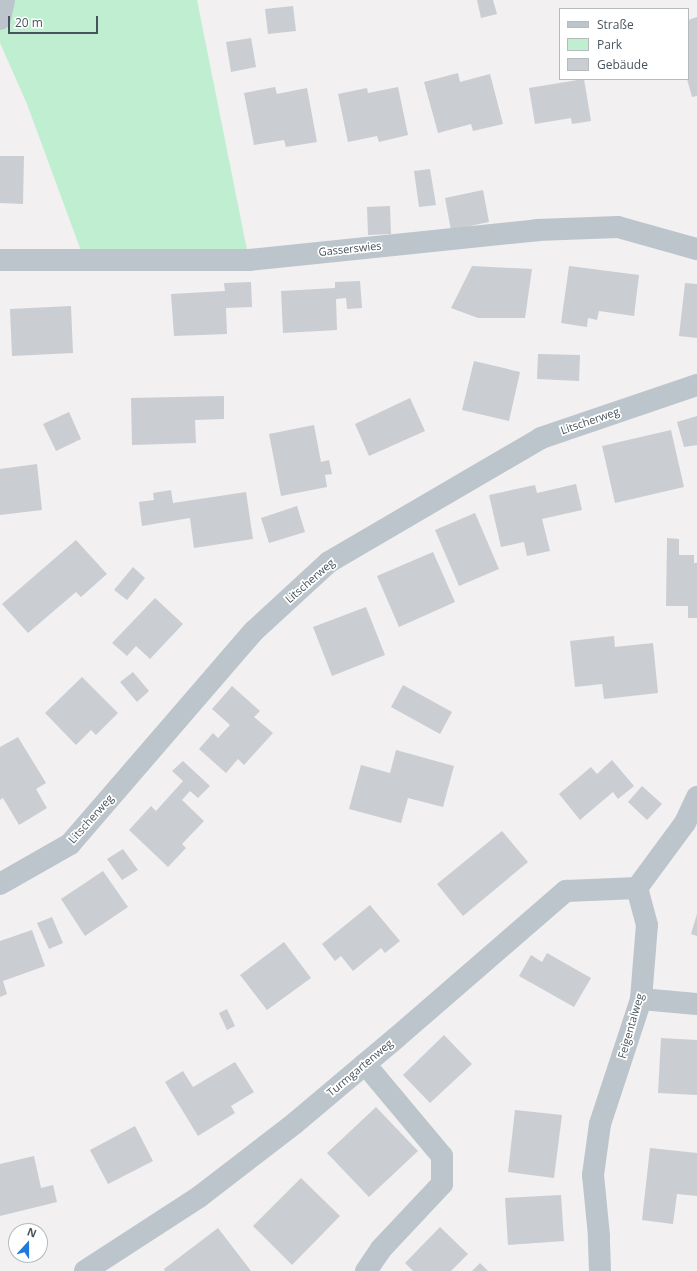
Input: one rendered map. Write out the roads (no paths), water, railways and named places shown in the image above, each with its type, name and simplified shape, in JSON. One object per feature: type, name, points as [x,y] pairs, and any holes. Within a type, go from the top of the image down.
[{"type":"street","points":[[0,19],[4,0]]},
{"type":"street","name":"Gasserswies","points":[[0,260],[249,260],[537,230],[618,227],[697,249]]},
{"type":"street","name":"Litscherweg","points":[[0,884],[70,844],[254,631],[329,562],[541,438],[697,385]]},
{"type":"street","points":[[637,888],[685,823],[697,797]]},
{"type":"street","name":"Feigentalweg","points":[[600,1271],[599,1236],[593,1175],[600,1124],[641,999],[647,925],[637,888]]},
{"type":"street","name":"Turmgartenweg","points":[[85,1271],[200,1197],[295,1122],[365,1064],[566,890],[637,888]]},
{"type":"street","points":[[641,999],[697,1004]]},
{"type":"street","points":[[365,1064],[442,1156],[442,1184],[381,1249],[366,1271]]}]
